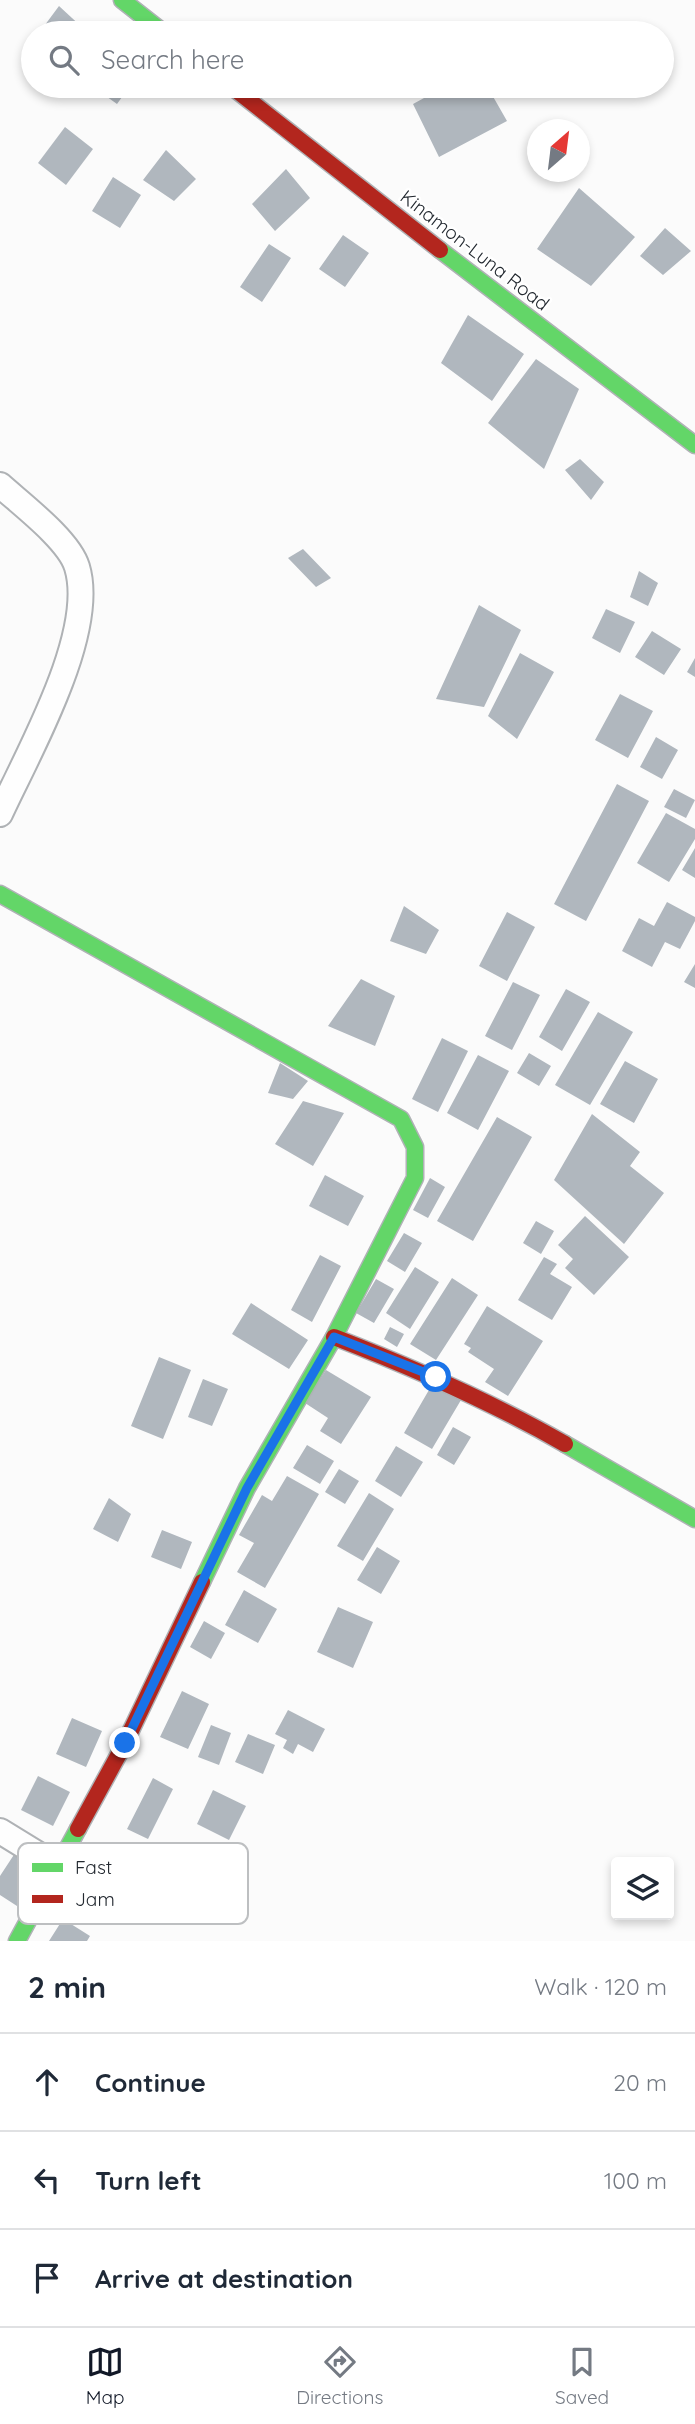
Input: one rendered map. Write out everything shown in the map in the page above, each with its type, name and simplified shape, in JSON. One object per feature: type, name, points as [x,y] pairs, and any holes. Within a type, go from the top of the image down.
[{"type":"street","points":[[121,0],[148,21]]},
{"type":"street","name":"Kinamon-Luna Road","points":[[246,98],[586,364],[695,445]]},
{"type":"street","points":[[0,485],[53,532],[77,565],[81,600],[73,646],[54,696],[0,814]]},
{"type":"street","points":[[0,894],[401,1119],[414,1139],[419,1158],[415,1178],[334,1337],[247,1488],[125,1743],[70,1843]]},
{"type":"street","points":[[334,1337],[436,1377],[502,1408],[695,1518]]},
{"type":"street","points":[[0,1831],[20,1843]]},
{"type":"street","points":[[17,1941],[26,1924]]},
{"type":"building","points":[[59,6],[75,21],[48,21]]},
{"type":"building","points":[[109,98],[121,98],[117,104]]},
{"type":"building","points":[[424,98],[494,98],[507,121],[439,157],[413,104]]},
{"type":"building","points":[[65,127],[93,149],[66,185],[38,163]]},
{"type":"building","points":[[166,150],[196,179],[174,201],[143,180]]},
{"type":"building","points":[[286,169],[310,198],[275,231],[252,204]]},
{"type":"building","points":[[113,177],[141,195],[120,228],[92,211]]},
{"type":"building","points":[[579,188],[635,237],[591,286],[537,249]]},
{"type":"building","points":[[665,228],[691,251],[663,275],[640,256]]},
{"type":"building","points":[[343,235],[369,253],[345,287],[319,269]]},
{"type":"building","points":[[269,244],[291,258],[262,302],[240,287]]},
{"type":"building","points":[[468,315],[524,354],[492,401],[441,363]]},
{"type":"building","points":[[536,359],[579,389],[544,469],[488,423]]},
{"type":"building","points":[[580,459],[604,482],[591,500],[565,470]]},
{"type":"building","points":[[303,549],[331,578],[316,587],[288,558]]},
{"type":"building","points":[[639,571],[658,583],[648,606],[630,597]]},
{"type":"building","points":[[479,605],[521,630],[484,707],[436,699]]},
{"type":"building","points":[[606,609],[635,622],[620,653],[592,638]]},
{"type":"building","points":[[652,631],[681,649],[664,675],[635,657]]},
{"type":"building","points":[[520,653],[554,672],[517,739],[488,716]]},
{"type":"building","points":[[695,658],[695,677],[687,672]]},
{"type":"building","points":[[620,694],[653,711],[628,758],[595,740]]},
{"type":"building","points":[[656,737],[678,750],[662,779],[640,767]]},
{"type":"building","points":[[617,784],[649,801],[586,921],[554,904]]},
{"type":"building","points":[[674,789],[695,800],[686,818],[664,807]]},
{"type":"building","points":[[666,813],[695,829],[695,839],[669,882],[637,863]]},
{"type":"building","points":[[695,848],[695,878],[682,870]]},
{"type":"building","points":[[667,902],[695,917],[695,921],[680,949],[665,942],[652,967],[622,951],[639,918],[654,926]]},
{"type":"building","points":[[404,906],[439,930],[426,954],[390,941]]},
{"type":"building","points":[[507,912],[535,927],[507,981],[479,966]]},
{"type":"building","points":[[695,964],[695,988],[684,982]]},
{"type":"building","points":[[361,979],[395,996],[375,1046],[328,1026]]},
{"type":"building","points":[[513,982],[540,995],[512,1050],[485,1036]]},
{"type":"building","points":[[566,989],[590,1002],[562,1051],[539,1037]]},
{"type":"building","points":[[598,1012],[633,1032],[590,1105],[555,1085]]},
{"type":"building","points":[[442,1038],[468,1051],[438,1112],[412,1099]]},
{"type":"building","points":[[529,1053],[551,1066],[539,1086],[517,1073]]},
{"type":"building","points":[[478,1055],[509,1071],[478,1130],[447,1113]]},
{"type":"building","points":[[625,1061],[658,1079],[634,1123],[600,1104]]},
{"type":"building","points":[[280,1063],[308,1081],[293,1099],[268,1093]]},
{"type":"building","points":[[303,1101],[344,1113],[313,1166],[275,1144]]},
{"type":"building","points":[[592,1114],[640,1152],[630,1166],[664,1193],[624,1244],[554,1180]]},
{"type":"building","points":[[497,1117],[532,1137],[473,1241],[437,1221]]},
{"type":"building","points":[[325,1175],[364,1196],[348,1226],[309,1206]]},
{"type":"building","points":[[430,1178],[445,1187],[428,1218],[413,1210]]},
{"type":"building","points":[[585,1216],[629,1257],[594,1295],[565,1268],[573,1259],[558,1245]]},
{"type":"building","points":[[536,1221],[554,1231],[541,1254],[523,1243]]},
{"type":"building","points":[[404,1233],[422,1243],[405,1272],[387,1261]]},
{"type":"building","points":[[320,1255],[341,1266],[312,1322],[291,1310]]},
{"type":"building","points":[[544,1257],[557,1264],[550,1274],[572,1287],[552,1320],[518,1300]]},
{"type":"building","points":[[415,1267],[439,1282],[410,1329],[386,1313]]},
{"type":"building","points":[[452,1278],[478,1295],[436,1360],[410,1344]]},
{"type":"building","points":[[376,1279],[394,1289],[374,1323],[356,1313]]},
{"type":"building","points":[[251,1303],[308,1340],[289,1369],[232,1334]]},
{"type":"building","points":[[487,1306],[543,1341],[508,1396],[485,1382],[494,1369],[468,1352],[471,1348],[464,1344]]},
{"type":"building","points":[[390,1327],[404,1334],[397,1347],[384,1339]]},
{"type":"building","points":[[159,1357],[191,1370],[163,1439],[131,1426]]},
{"type":"building","points":[[326,1370],[371,1397],[341,1444],[320,1431],[328,1418],[305,1403]]},
{"type":"building","points":[[203,1379],[228,1389],[212,1426],[188,1417]]},
{"type":"building","points":[[433,1383],[461,1400],[432,1449],[404,1433]]},
{"type":"building","points":[[453,1427],[471,1437],[454,1465],[437,1455]]},
{"type":"building","points":[[307,1445],[334,1461],[320,1484],[293,1468]]},
{"type":"building","points":[[396,1446],[423,1462],[401,1497],[375,1481]]},
{"type":"building","points":[[339,1469],[359,1481],[345,1504],[325,1492]]},
{"type":"building","points":[[287,1476],[319,1494],[265,1588],[237,1572],[254,1543],[239,1535],[262,1495],[272,1501]]},
{"type":"building","points":[[369,1493],[394,1509],[363,1561],[337,1546]]},
{"type":"building","points":[[109,1498],[131,1514],[118,1542],[93,1529]]},
{"type":"building","points":[[162,1530],[192,1542],[181,1569],[151,1557]]},
{"type":"building","points":[[377,1547],[400,1561],[381,1594],[357,1580]]},
{"type":"building","points":[[244,1590],[277,1609],[258,1643],[225,1625]]},
{"type":"building","points":[[338,1607],[373,1622],[353,1668],[317,1652]]},
{"type":"building","points":[[204,1621],[225,1633],[211,1659],[190,1647]]},
{"type":"building","points":[[182,1691],[209,1704],[188,1749],[160,1737]]},
{"type":"building","points":[[288,1710],[325,1729],[313,1752],[298,1744],[293,1754],[283,1748],[287,1740],[275,1734]]},
{"type":"building","points":[[72,1718],[102,1731],[86,1767],[56,1754]]},
{"type":"building","points":[[211,1725],[231,1733],[219,1765],[198,1757]]},
{"type":"building","points":[[248,1734],[275,1745],[263,1774],[235,1762]]},
{"type":"building","points":[[38,1776],[70,1792],[53,1826],[21,1810]]},
{"type":"building","points":[[153,1778],[173,1789],[148,1839],[127,1829]]},
{"type":"building","points":[[213,1790],[246,1806],[229,1840],[197,1824]]},
{"type":"building","points":[[18,1849],[17,1906],[0,1895],[0,1876]]},
{"type":"building","points":[[60,1924],[71,1924],[90,1936],[87,1941],[49,1941]]},
{"type":"traffic: fast","points":[[122,0],[149,21]]},
{"type":"traffic: fast","points":[[440,250],[695,445]]},
{"type":"traffic: fast","points":[[0,894],[401,1119],[415,1147],[415,1178],[334,1337],[247,1488],[202,1582]]},
{"type":"traffic: fast","points":[[565,1444],[695,1519]]},
{"type":"traffic: fast","points":[[70,1843],[78,1829]]},
{"type":"traffic: fast","points":[[17,1941],[26,1924]]},
{"type":"traffic: jam","points":[[246,98],[440,250]]},
{"type":"traffic: jam","points":[[334,1337],[451,1386],[565,1444]]},
{"type":"traffic: jam","points":[[78,1829],[125,1743],[202,1582]]},
{"type":"route","points":[[125,1743],[247,1488],[334,1337],[436,1377]]}]
